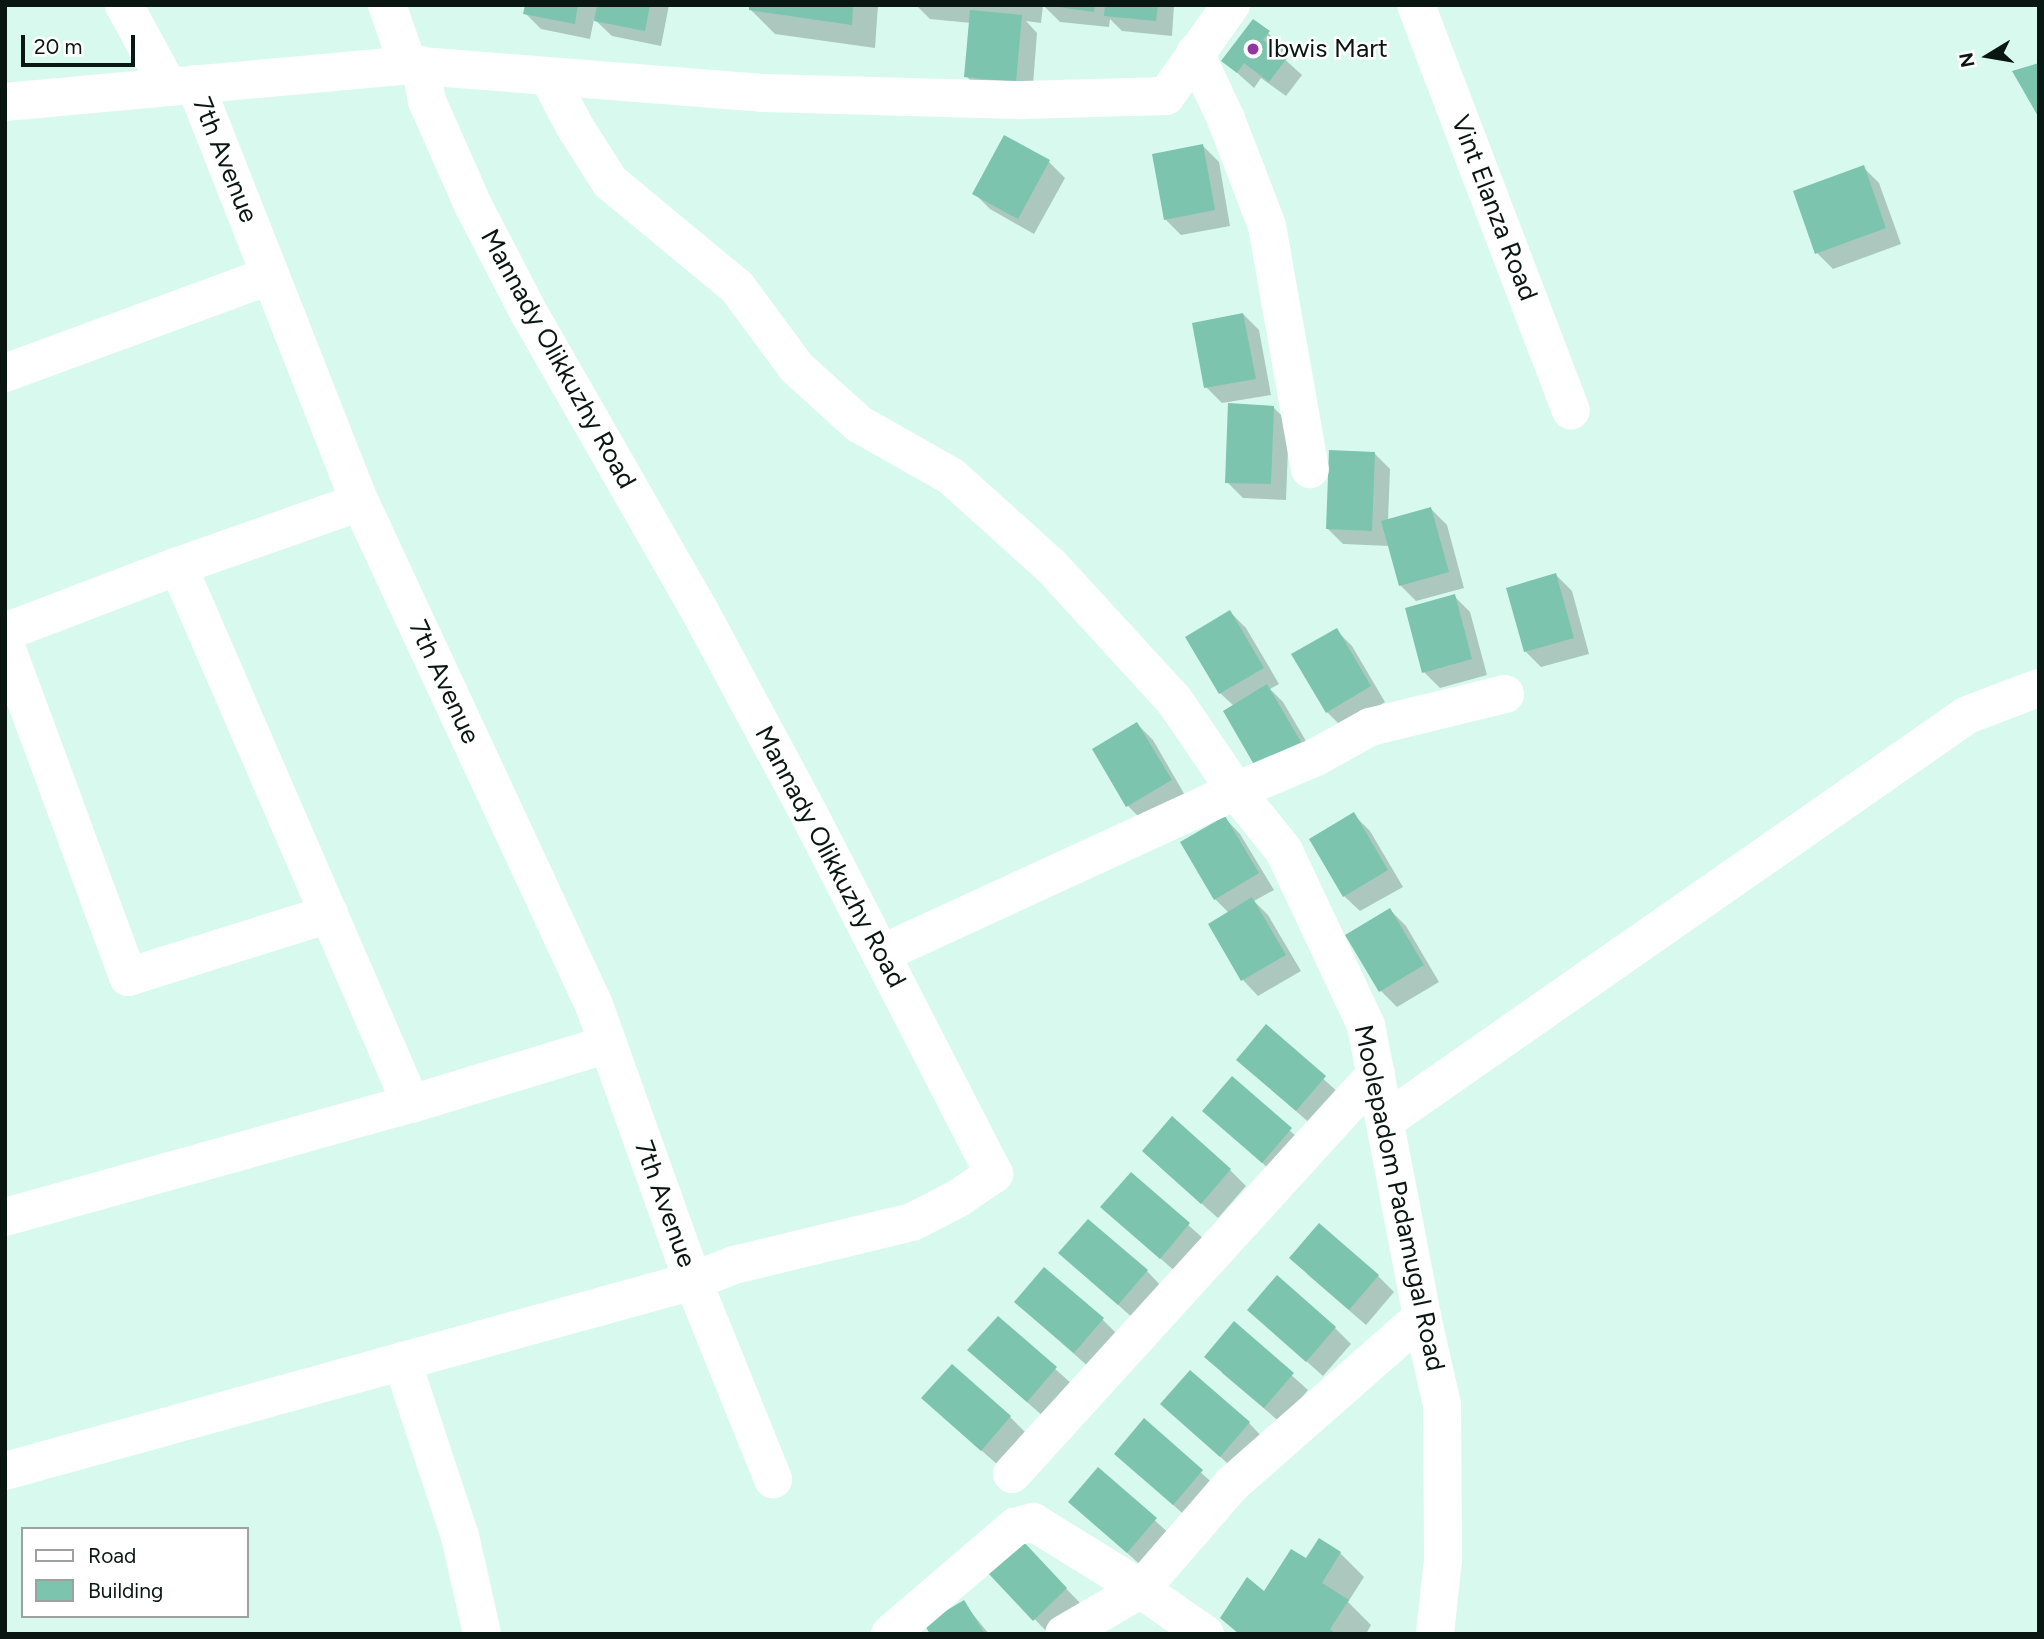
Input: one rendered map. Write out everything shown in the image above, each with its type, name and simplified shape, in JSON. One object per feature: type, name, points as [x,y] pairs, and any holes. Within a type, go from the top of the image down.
[{"type":"street","name":"7th Avenue","points":[[124,5],[182,85],[271,275],[360,502],[594,1005],[692,1281]]},
{"type":"street","name":"Mannady Olikkuzhy Road","points":[[387,5],[427,101],[496,250],[702,615],[994,1174],[957,1199],[912,1222],[734,1265],[692,1281]]},
{"type":"street","points":[[5,102],[414,65],[765,93],[1022,100],[1166,96],[1231,5]]},
{"type":"street","name":"Vint Elanza Road","points":[[1416,5],[1571,410]]},
{"type":"street","points":[[1195,53],[1226,119],[1267,226],[1310,469]]},
{"type":"street","name":"Moolepadom Padamugal Road","points":[[548,76],[575,127],[610,182],[737,287],[797,368],[859,424],[951,476],[1051,566],[1174,701],[1236,791],[1284,851],[1366,1025],[1422,1317],[1442,1404],[1443,1560],[1435,1634]]},
{"type":"street","points":[[5,373],[271,275]]},
{"type":"street","points":[[5,632],[178,566],[360,502]]},
{"type":"street","points":[[178,566],[411,1104]]},
{"type":"street","points":[[5,644],[128,977],[329,914]]},
{"type":"street","points":[[1385,1121],[1967,715],[2039,688]]},
{"type":"street","points":[[881,954],[1316,757],[1370,727],[1505,694]]},
{"type":"street","points":[[5,1217],[411,1104],[608,1044]]},
{"type":"street","points":[[1012,1474],[1376,1074]]},
{"type":"street","points":[[5,1471],[692,1281],[773,1479]]},
{"type":"street","points":[[1064,1634],[1141,1589],[1232,1484],[1422,1317]]},
{"type":"street","points":[[402,1362],[460,1536],[482,1634]]},
{"type":"street","points":[[890,1634],[1015,1527],[1033,1522],[1141,1589],[1205,1634]]},
{"type":"building","points":[[525,5],[578,5],[575,24],[523,14]]},
{"type":"building","points":[[597,5],[650,5],[645,31],[594,21]]},
{"type":"building","points":[[749,5],[853,5],[852,25],[749,10]]},
{"type":"building","points":[[1045,5],[1095,5],[1094,12]]},
{"type":"building","points":[[1105,5],[1158,5],[1156,21],[1104,16]]},
{"type":"building","points":[[970,10],[1022,15],[1016,82],[964,77]]},
{"type":"building","name":"Ibwis Mart","points":[[1253,19],[1270,31],[1263,40],[1287,58],[1269,82],[1244,63],[1237,73],[1221,61]]},
{"type":"building","points":[[2039,63],[2039,118],[2012,71]]},
{"type":"building","points":[[1004,135],[1050,160],[1018,219],[972,194]]},
{"type":"building","points":[[1203,144],[1215,210],[1164,220],[1152,154]]},
{"type":"building","points":[[1864,165],[1886,228],[1815,254],[1793,191]]},
{"type":"building","points":[[1243,313],[1256,379],[1204,388],[1192,323]]},
{"type":"building","points":[[1228,403],[1274,406],[1271,484],[1225,483]]},
{"type":"building","points":[[1329,450],[1375,452],[1372,531],[1326,529]]},
{"type":"building","points":[[1431,507],[1449,572],[1399,586],[1381,521]]},
{"type":"building","points":[[1556,573],[1574,638],[1524,652],[1506,588]]},
{"type":"building","points":[[1455,594],[1472,659],[1422,673],[1405,608]]},
{"type":"building","points":[[1230,610],[1264,668],[1219,694],[1185,637]]},
{"type":"building","points":[[1337,628],[1371,686],[1326,713],[1291,654]]},
{"type":"building","points":[[1267,684],[1301,742],[1256,768],[1223,711]]},
{"type":"building","points":[[1137,722],[1172,780],[1126,807],[1092,749]]},
{"type":"building","points":[[1354,812],[1388,870],[1343,897],[1309,839]]},
{"type":"building","points":[[1225,816],[1259,873],[1214,900],[1180,842]]},
{"type":"building","points":[[1252,897],[1286,955],[1241,981],[1208,924]]},
{"type":"building","points":[[1390,908],[1424,965],[1379,992],[1345,935]]},
{"type":"building","points":[[1266,1024],[1326,1076],[1296,1111],[1236,1060]]},
{"type":"building","points":[[1232,1076],[1292,1128],[1262,1163],[1202,1111]]},
{"type":"building","points":[[1172,1116],[1231,1169],[1201,1204],[1142,1151]]},
{"type":"building","points":[[1131,1172],[1190,1223],[1160,1259],[1100,1207]]},
{"type":"building","points":[[1088,1219],[1148,1270],[1118,1305],[1058,1253]]},
{"type":"building","points":[[1319,1223],[1379,1275],[1349,1310],[1289,1258]]},
{"type":"building","points":[[1044,1267],[1104,1318],[1074,1353],[1014,1302]]},
{"type":"building","points":[[1277,1275],[1336,1327],[1306,1362],[1247,1310]]},
{"type":"building","points":[[998,1316],[1057,1367],[1027,1402],[967,1350]]},
{"type":"building","points":[[1234,1321],[1294,1373],[1264,1408],[1204,1357]]},
{"type":"building","points":[[952,1364],[1011,1416],[981,1451],[921,1398]]},
{"type":"building","points":[[1190,1370],[1250,1422],[1220,1457],[1160,1404]]},
{"type":"building","points":[[1144,1418],[1203,1470],[1173,1505],[1114,1454]]},
{"type":"building","points":[[1098,1467],[1157,1518],[1127,1553],[1068,1502]]},
{"type":"building","points":[[1319,1538],[1341,1552],[1322,1583],[1349,1600],[1330,1629],[1336,1634],[1239,1634],[1220,1618],[1247,1577],[1264,1591],[1291,1549],[1306,1558]]},
{"type":"building","points":[[1022,1540],[1067,1588],[1033,1621],[988,1573]]},
{"type":"building","points":[[964,1600],[985,1634],[930,1634],[924,1624]]},
{"type":"place","name":"Ibwis Mart","points":[[1253,49]]}]
